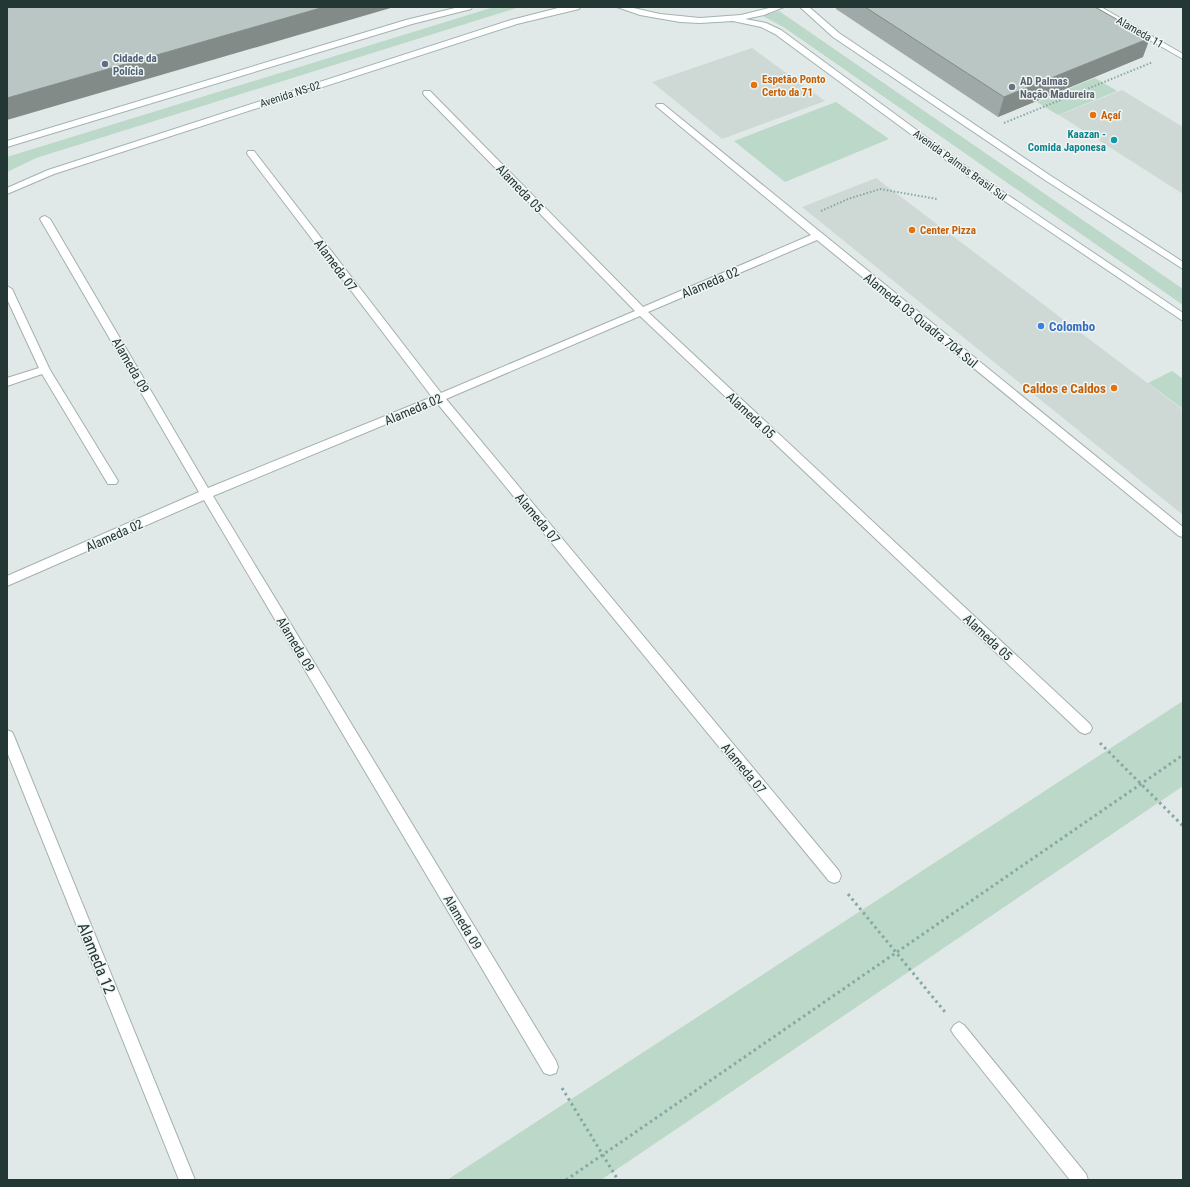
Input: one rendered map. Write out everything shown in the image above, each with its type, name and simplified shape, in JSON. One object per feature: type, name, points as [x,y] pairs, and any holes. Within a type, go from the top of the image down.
[{"type":"street","points":[[7,144],[409,22],[468,7]]},
{"type":"street","name":"Avenida NS-02","points":[[7,191],[51,172],[390,61],[514,22],[576,7]]},
{"type":"street","points":[[621,7],[642,14],[672,19],[703,20],[734,19],[769,12],[780,7]]},
{"type":"street","points":[[804,7],[836,35],[979,132],[1183,266]]},
{"type":"street","name":"Alameda 11","points":[[1096,7],[1183,57]]},
{"type":"street","name":"Avenida Palmas Brasil Sul","points":[[734,19],[763,25],[778,32],[972,175],[1183,318]]},
{"type":"street","name":"Alameda 05","points":[[427,93],[641,311],[1085,728]]},
{"type":"street","name":"Alameda 03 Quadra 704 Sul","points":[[660,106],[1183,533]]},
{"type":"street","name":"Alameda 07","points":[[251,153],[439,398],[834,876]]},
{"type":"street","name":"Alameda 09","points":[[45,219],[206,494],[550,1067]]},
{"type":"street","name":"Alameda 02","points":[[7,581],[206,494],[439,398],[818,236]]},
{"type":"street","points":[[7,289],[45,370],[112,481]]},
{"type":"street","points":[[7,382],[45,370]]},
{"type":"street","name":"Alameda 12","points":[[7,736],[187,1180]]},
{"type":"street","points":[[959,1030],[1080,1180]]},
{"type":"path","points":[[979,132],[1030,113],[1176,52]]},
{"type":"path","points":[[799,220],[848,199],[880,189],[937,199]]},
{"type":"path","points":[[1085,728],[1183,826]]},
{"type":"path","points":[[566,1180],[1183,755]]},
{"type":"path","points":[[834,876],[959,1030]]},
{"type":"path","points":[[550,1067],[618,1180]]},
{"type":"shaded area","points":[[752,48],[825,101],[722,139],[652,82]]},
{"type":"shaded area","points":[[1122,90],[1183,127],[1183,194],[1059,115]]},
{"type":"shaded area","points":[[876,178],[1183,410],[1183,515],[802,207]]},
{"type":"green space","points":[[494,7],[520,7],[36,158],[7,172],[7,157]]},
{"type":"green space","points":[[779,11],[1183,289],[1183,305],[785,28],[763,16]]},
{"type":"green space","points":[[1095,78],[1117,91],[1058,115],[1037,102]]},
{"type":"green space","points":[[836,102],[889,139],[785,182],[734,141]]},
{"type":"green space","points":[[1172,371],[1183,379],[1183,409],[1148,383]]},
{"type":"green space","points":[[1183,701],[1183,786],[601,1180],[447,1180]]},
{"type":"building","name":"Cidade da Polícia","points":[[7,7],[324,7],[7,98]]},
{"type":"building","name":"AD Palmas Nação Madureira","points":[[865,7],[1095,7],[1150,38],[1004,97]]},
{"type":"place","name":"Cidade da Polícia","points":[[105,64]]},
{"type":"place","name":"Espetão Ponto Certo da 71","points":[[754,85]]},
{"type":"place","name":"AD Palmas Nação Madureira","points":[[1012,87]]},
{"type":"place","name":"Açaí","points":[[1093,115]]},
{"type":"place","name":"Kaazan - Comida Japonesa","points":[[1114,140]]},
{"type":"place","name":"Center Pizza","points":[[912,230]]},
{"type":"place","name":"Colombo","points":[[1041,326]]},
{"type":"place","name":"Caldos e Caldos","points":[[1114,388]]}]
